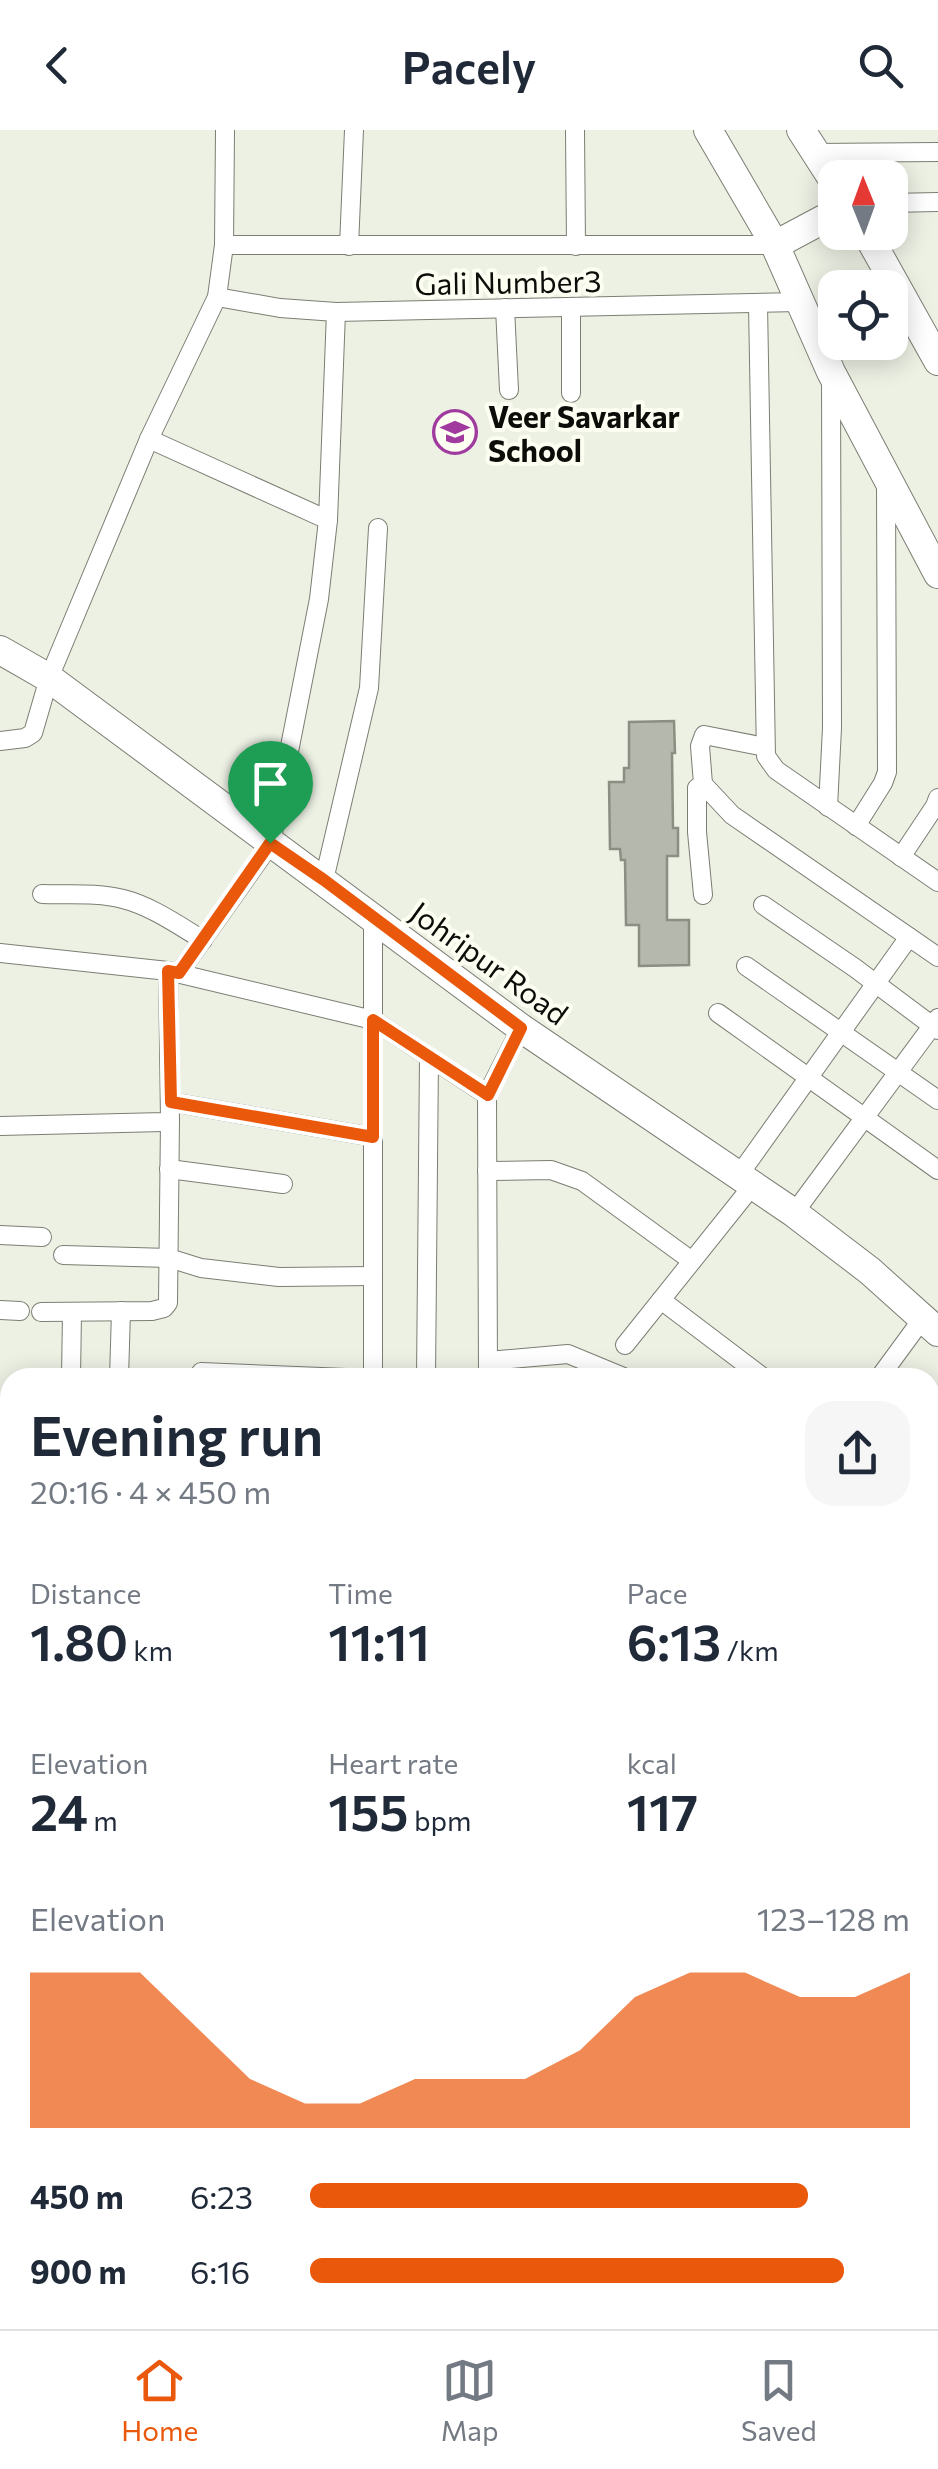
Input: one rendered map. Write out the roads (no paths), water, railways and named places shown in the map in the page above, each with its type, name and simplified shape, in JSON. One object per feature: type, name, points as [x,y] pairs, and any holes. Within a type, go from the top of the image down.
[{"type":"street","points":[[0,741],[33,733],[49,678],[149,439],[218,296],[224,245],[225,130]]},
{"type":"street","points":[[349,246],[354,130]]},
{"type":"street","points":[[575,130],[576,246]]},
{"type":"street","points":[[708,130],[783,241],[800,302],[831,372],[938,574]]},
{"type":"street","points":[[808,141],[938,152]]},
{"type":"street","points":[[908,203],[938,202]]},
{"type":"street","points":[[224,245],[576,246],[783,241],[818,222]]},
{"type":"street","points":[[878,250],[930,331],[938,360]]},
{"type":"street","name":"Gali Number3","points":[[218,296],[280,308],[336,312],[800,302]]},
{"type":"street","points":[[758,304],[766,756],[776,770],[938,882]]},
{"type":"street","points":[[505,308],[509,390]]},
{"type":"street","points":[[571,308],[571,393]]},
{"type":"street","points":[[42,1312],[152,1311],[164,1308],[169,1298],[174,972],[203,940],[270,843],[319,598],[328,520],[336,312]]},
{"type":"street","points":[[828,808],[832,728],[831,372]]},
{"type":"street","points":[[149,439],[328,520]]},
{"type":"street","points":[[856,826],[888,772],[886,478]]},
{"type":"street","points":[[324,880],[369,688],[378,528]]},
{"type":"street","name":"Johripur Road","points":[[0,650],[49,678],[521,1028],[794,1213],[870,1271],[930,1325]]},
{"type":"street","points":[[764,747],[704,736],[700,746],[703,784],[732,815],[938,956]]},
{"type":"street","points":[[703,784],[697,788],[703,895]]},
{"type":"street","points":[[901,857],[938,798]]},
{"type":"street","points":[[42,894],[126,900],[148,908],[203,940]]},
{"type":"street","points":[[763,906],[936,1025],[864,1115],[794,1213]]},
{"type":"street","points":[[372,916],[374,1368]]},
{"type":"street","points":[[625,1345],[692,1261],[840,1032],[909,937]]},
{"type":"street","points":[[0,953],[174,972],[373,1020],[488,1095]]},
{"type":"street","points":[[746,966],[938,1100]]},
{"type":"street","points":[[718,1013],[938,1170]]},
{"type":"street","points":[[488,1368],[488,1095],[521,1028]]},
{"type":"street","points":[[426,1368],[429,1058]]},
{"type":"street","points":[[170,1111],[373,1137]]},
{"type":"street","points":[[0,1126],[163,1122],[170,1111]]},
{"type":"street","points":[[170,1169],[283,1184]]},
{"type":"street","points":[[487,1172],[551,1170],[582,1182],[692,1261]]},
{"type":"street","points":[[0,1234],[42,1237]]},
{"type":"street","points":[[63,1255],[169,1258],[201,1268],[293,1277],[373,1276]]},
{"type":"street","points":[[661,1300],[751,1368]]},
{"type":"street","points":[[0,1310],[20,1312]]},
{"type":"street","points":[[119,1368],[121,1311]]},
{"type":"street","points":[[71,1368],[72,1312]]},
{"type":"street","points":[[891,1368],[930,1325]]},
{"type":"street","points":[[493,1368],[568,1354],[602,1368]]},
{"type":"place","name":"Veer Savarkar School","points":[[455,432]]}]
